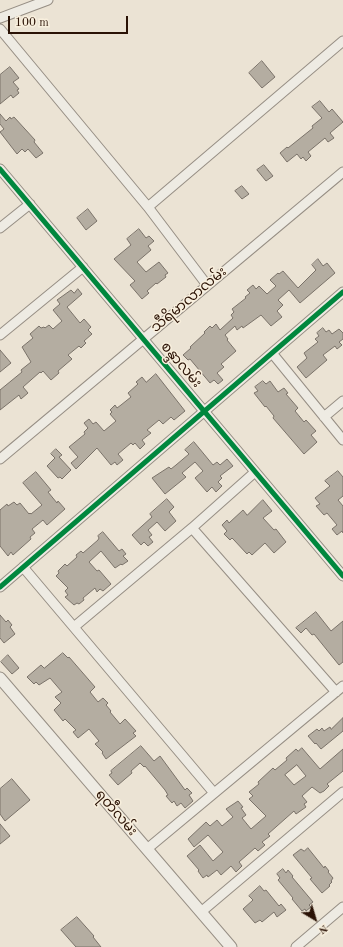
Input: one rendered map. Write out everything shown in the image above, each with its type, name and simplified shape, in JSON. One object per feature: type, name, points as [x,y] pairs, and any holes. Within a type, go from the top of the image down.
[{"type":"street","points":[[0,18],[48,0]]},
{"type":"street","points":[[0,29],[148,207],[207,285]]},
{"type":"street","points":[[148,207],[343,41]]},
{"type":"street","name":"စန္ဒာလမ်း","points":[[0,169],[343,576]]},
{"type":"street","name":"သီရိမာလာလမ်း","points":[[0,459],[343,172]]},
{"type":"street","points":[[0,228],[30,204]]},
{"type":"street","points":[[0,335],[83,267]]},
{"type":"street","points":[[0,587],[343,292]]},
{"type":"street","points":[[272,353],[343,440]]},
{"type":"street","points":[[324,417],[343,401]]},
{"type":"street","points":[[74,627],[192,528],[255,472]]},
{"type":"street","points":[[147,849],[339,689],[192,528]]},
{"type":"street","points":[[23,567],[214,793]]},
{"type":"street","name":"ရတီလမ်း","points":[[0,678],[231,947]]},
{"type":"street","points":[[201,912],[343,792]]},
{"type":"street","points":[[296,947],[343,907]]},
{"type":"building","points":[[262,61],[275,77],[262,88],[249,73]]},
{"type":"building","points":[[10,67],[19,78],[13,82],[19,89],[17,90],[19,93],[13,98],[11,95],[0,104],[0,75]]},
{"type":"building","points":[[320,101],[329,112],[332,109],[343,122],[330,133],[334,138],[328,142],[325,138],[308,152],[311,156],[306,161],[303,157],[301,159],[297,154],[287,162],[280,153],[313,128],[312,126],[322,118],[312,107]]},
{"type":"building","points":[[0,114],[6,121],[10,117],[11,119],[14,117],[35,140],[34,142],[43,153],[36,158],[28,149],[25,152],[22,149],[17,154],[0,132],[4,129],[0,124]]},
{"type":"building","points":[[264,165],[273,176],[266,181],[257,170]]},
{"type":"building","points":[[242,186],[249,194],[242,199],[235,191]]},
{"type":"building","points":[[88,209],[97,221],[86,230],[77,218]]},
{"type":"building","points":[[139,229],[146,238],[149,236],[154,241],[148,246],[151,250],[137,262],[146,272],[159,262],[168,273],[165,275],[166,277],[147,291],[149,293],[142,299],[130,285],[135,281],[114,259],[131,245],[127,239]]},
{"type":"building","points":[[318,259],[323,266],[327,263],[335,273],[300,303],[289,290],[278,300],[283,305],[277,311],[282,317],[271,326],[261,315],[243,328],[242,326],[237,330],[235,326],[225,335],[236,351],[221,364],[224,367],[217,373],[223,380],[218,384],[214,380],[210,383],[190,359],[188,360],[183,355],[210,326],[212,328],[216,324],[220,330],[233,318],[231,315],[234,312],[232,309],[246,298],[245,297],[250,293],[247,290],[253,285],[256,289],[259,286],[267,294],[276,286],[270,280],[278,273],[279,274],[283,271],[298,288],[316,270],[312,265]]},
{"type":"building","points":[[78,289],[82,294],[67,307],[80,323],[84,319],[91,327],[88,330],[92,334],[84,341],[86,343],[81,348],[79,346],[68,355],[72,359],[58,371],[59,373],[51,380],[43,371],[41,373],[40,372],[23,387],[28,393],[21,399],[19,395],[0,410],[0,390],[22,372],[21,370],[31,362],[22,347],[33,338],[30,334],[39,326],[41,328],[45,328],[49,325],[53,329],[62,321],[53,310],[60,304],[57,300],[71,290],[74,293]]},
{"type":"building","points":[[323,328],[326,332],[329,330],[332,334],[339,329],[343,333],[343,339],[339,342],[342,345],[337,349],[335,346],[323,355],[327,360],[306,378],[297,367],[307,358],[304,353],[318,342],[315,339],[319,336],[317,333]]},
{"type":"building","points":[[0,350],[11,363],[0,372]]},
{"type":"building","points":[[156,374],[185,411],[174,420],[171,417],[163,424],[159,420],[147,430],[151,433],[142,440],[145,444],[140,449],[135,443],[133,445],[131,443],[118,454],[123,460],[117,465],[115,462],[111,465],[97,448],[76,469],[71,463],[78,457],[69,447],[85,434],[84,432],[88,428],[84,423],[89,419],[93,424],[96,422],[104,431],[116,421],[110,414],[112,412],[110,410],[115,405],[117,408],[131,397],[128,393],[138,384],[136,382],[142,377],[146,382]]},
{"type":"building","points":[[263,381],[266,384],[270,381],[278,392],[284,388],[288,393],[286,394],[298,408],[295,411],[304,422],[306,420],[316,431],[311,435],[317,442],[304,454],[254,393],[258,391],[255,387]]},
{"type":"building","points":[[194,442],[213,465],[217,462],[220,465],[227,459],[233,466],[220,476],[222,478],[218,482],[222,486],[216,492],[212,487],[207,492],[195,478],[203,471],[195,462],[182,473],[186,477],[165,494],[152,478],[169,467],[171,469],[189,454],[185,450]]},
{"type":"building","points":[[56,449],[62,455],[59,457],[71,470],[62,479],[60,477],[58,478],[47,466],[55,458],[51,454]]},
{"type":"building","points":[[338,471],[343,477],[343,496],[338,500],[343,506],[343,533],[342,531],[337,535],[332,529],[337,525],[327,513],[324,515],[316,506],[320,504],[315,498],[330,486],[325,481]]},
{"type":"building","points":[[36,472],[51,490],[48,492],[57,503],[58,501],[65,509],[47,525],[43,520],[32,529],[35,533],[30,537],[31,539],[13,555],[11,552],[8,556],[0,546],[0,510],[7,504],[8,506],[14,502],[17,505],[20,503],[29,514],[31,514],[42,505],[23,483]]},
{"type":"building","points":[[167,499],[174,507],[169,512],[176,521],[165,531],[157,522],[148,530],[152,535],[149,537],[153,542],[148,546],[144,542],[141,545],[132,535],[152,517],[150,514]]},
{"type":"building","points":[[263,500],[272,511],[263,518],[274,530],[276,529],[286,542],[274,553],[265,543],[252,555],[249,552],[247,554],[232,538],[230,540],[224,534],[227,531],[222,525],[227,520],[229,523],[243,510],[247,515]]},
{"type":"building","points":[[103,532],[119,551],[122,549],[126,554],[123,556],[128,561],[115,568],[101,551],[89,562],[97,571],[99,570],[111,584],[103,591],[100,589],[97,592],[95,588],[83,598],[84,600],[79,604],[77,603],[74,605],[65,597],[68,595],[65,591],[68,588],[56,576],[59,573],[58,571],[65,564],[67,566],[81,551],[83,553],[98,540],[98,536]]},
{"type":"building","points":[[316,612],[331,631],[343,621],[343,662],[339,665],[314,634],[312,635],[306,628],[301,633],[296,628]]},
{"type":"building","points":[[0,615],[6,622],[8,620],[12,625],[10,627],[15,634],[4,643],[0,638]]},
{"type":"building","points":[[63,653],[68,658],[69,657],[95,687],[90,692],[98,702],[103,698],[108,703],[106,705],[111,711],[110,712],[120,724],[125,719],[136,731],[133,733],[136,736],[106,759],[102,753],[103,752],[95,744],[99,741],[89,729],[78,738],[73,732],[76,730],[65,719],[63,721],[54,710],[61,703],[55,697],[62,692],[50,678],[39,685],[36,682],[34,684],[27,677],[41,665],[44,668]]},
{"type":"building","points":[[8,655],[19,668],[12,674],[1,662]]},
{"type":"building","points":[[343,718],[343,731],[321,749],[308,736],[317,729],[319,731],[322,728],[324,731],[330,727],[331,729]]},
{"type":"building","points":[[141,746],[154,761],[160,756],[185,790],[187,788],[192,793],[189,795],[193,801],[185,808],[181,803],[177,806],[174,801],[172,803],[166,796],[168,795],[165,790],[145,766],[144,767],[140,763],[131,771],[132,773],[118,785],[109,775],[112,773],[111,771]]},
{"type":"building","points":[[302,748],[320,769],[343,749],[343,771],[327,784],[329,786],[324,791],[320,793],[312,787],[302,796],[307,802],[304,804],[306,807],[296,814],[294,811],[268,834],[270,836],[262,842],[265,845],[258,851],[255,848],[239,862],[242,866],[236,872],[231,866],[221,875],[217,870],[208,877],[207,875],[203,878],[198,871],[199,870],[187,856],[200,845],[213,861],[223,852],[208,835],[194,847],[188,839],[206,822],[210,826],[217,820],[222,826],[233,817],[226,809],[238,801],[243,807],[241,808],[246,815],[242,818],[251,829],[266,816],[249,799],[253,796],[249,792],[259,784],[258,782],[273,768],[275,770],[287,760],[286,758],[296,749],[298,751]],"holes":[[[297,765],[306,776],[294,785],[285,775]]]},
{"type":"building","points":[[12,779],[30,800],[5,821],[0,814],[0,789]]},
{"type":"building","points":[[0,824],[10,836],[0,844]]},
{"type":"building","points":[[308,848],[324,868],[325,866],[333,878],[329,885],[330,886],[322,893],[293,855],[301,849],[304,851]]},
{"type":"building","points":[[283,869],[286,873],[288,870],[313,902],[309,905],[311,907],[306,911],[305,909],[302,911],[278,880],[280,878],[277,874]]},
{"type":"building","points":[[260,886],[264,891],[266,890],[279,906],[281,904],[286,910],[277,917],[274,912],[262,922],[260,920],[255,923],[243,909],[253,900],[249,896]]},
{"type":"building","points":[[77,917],[94,936],[93,937],[101,947],[76,947],[61,930]]},
{"type":"cycle path","points":[[0,169],[343,576]]},
{"type":"cycle path","points":[[0,587],[343,292]]}]
